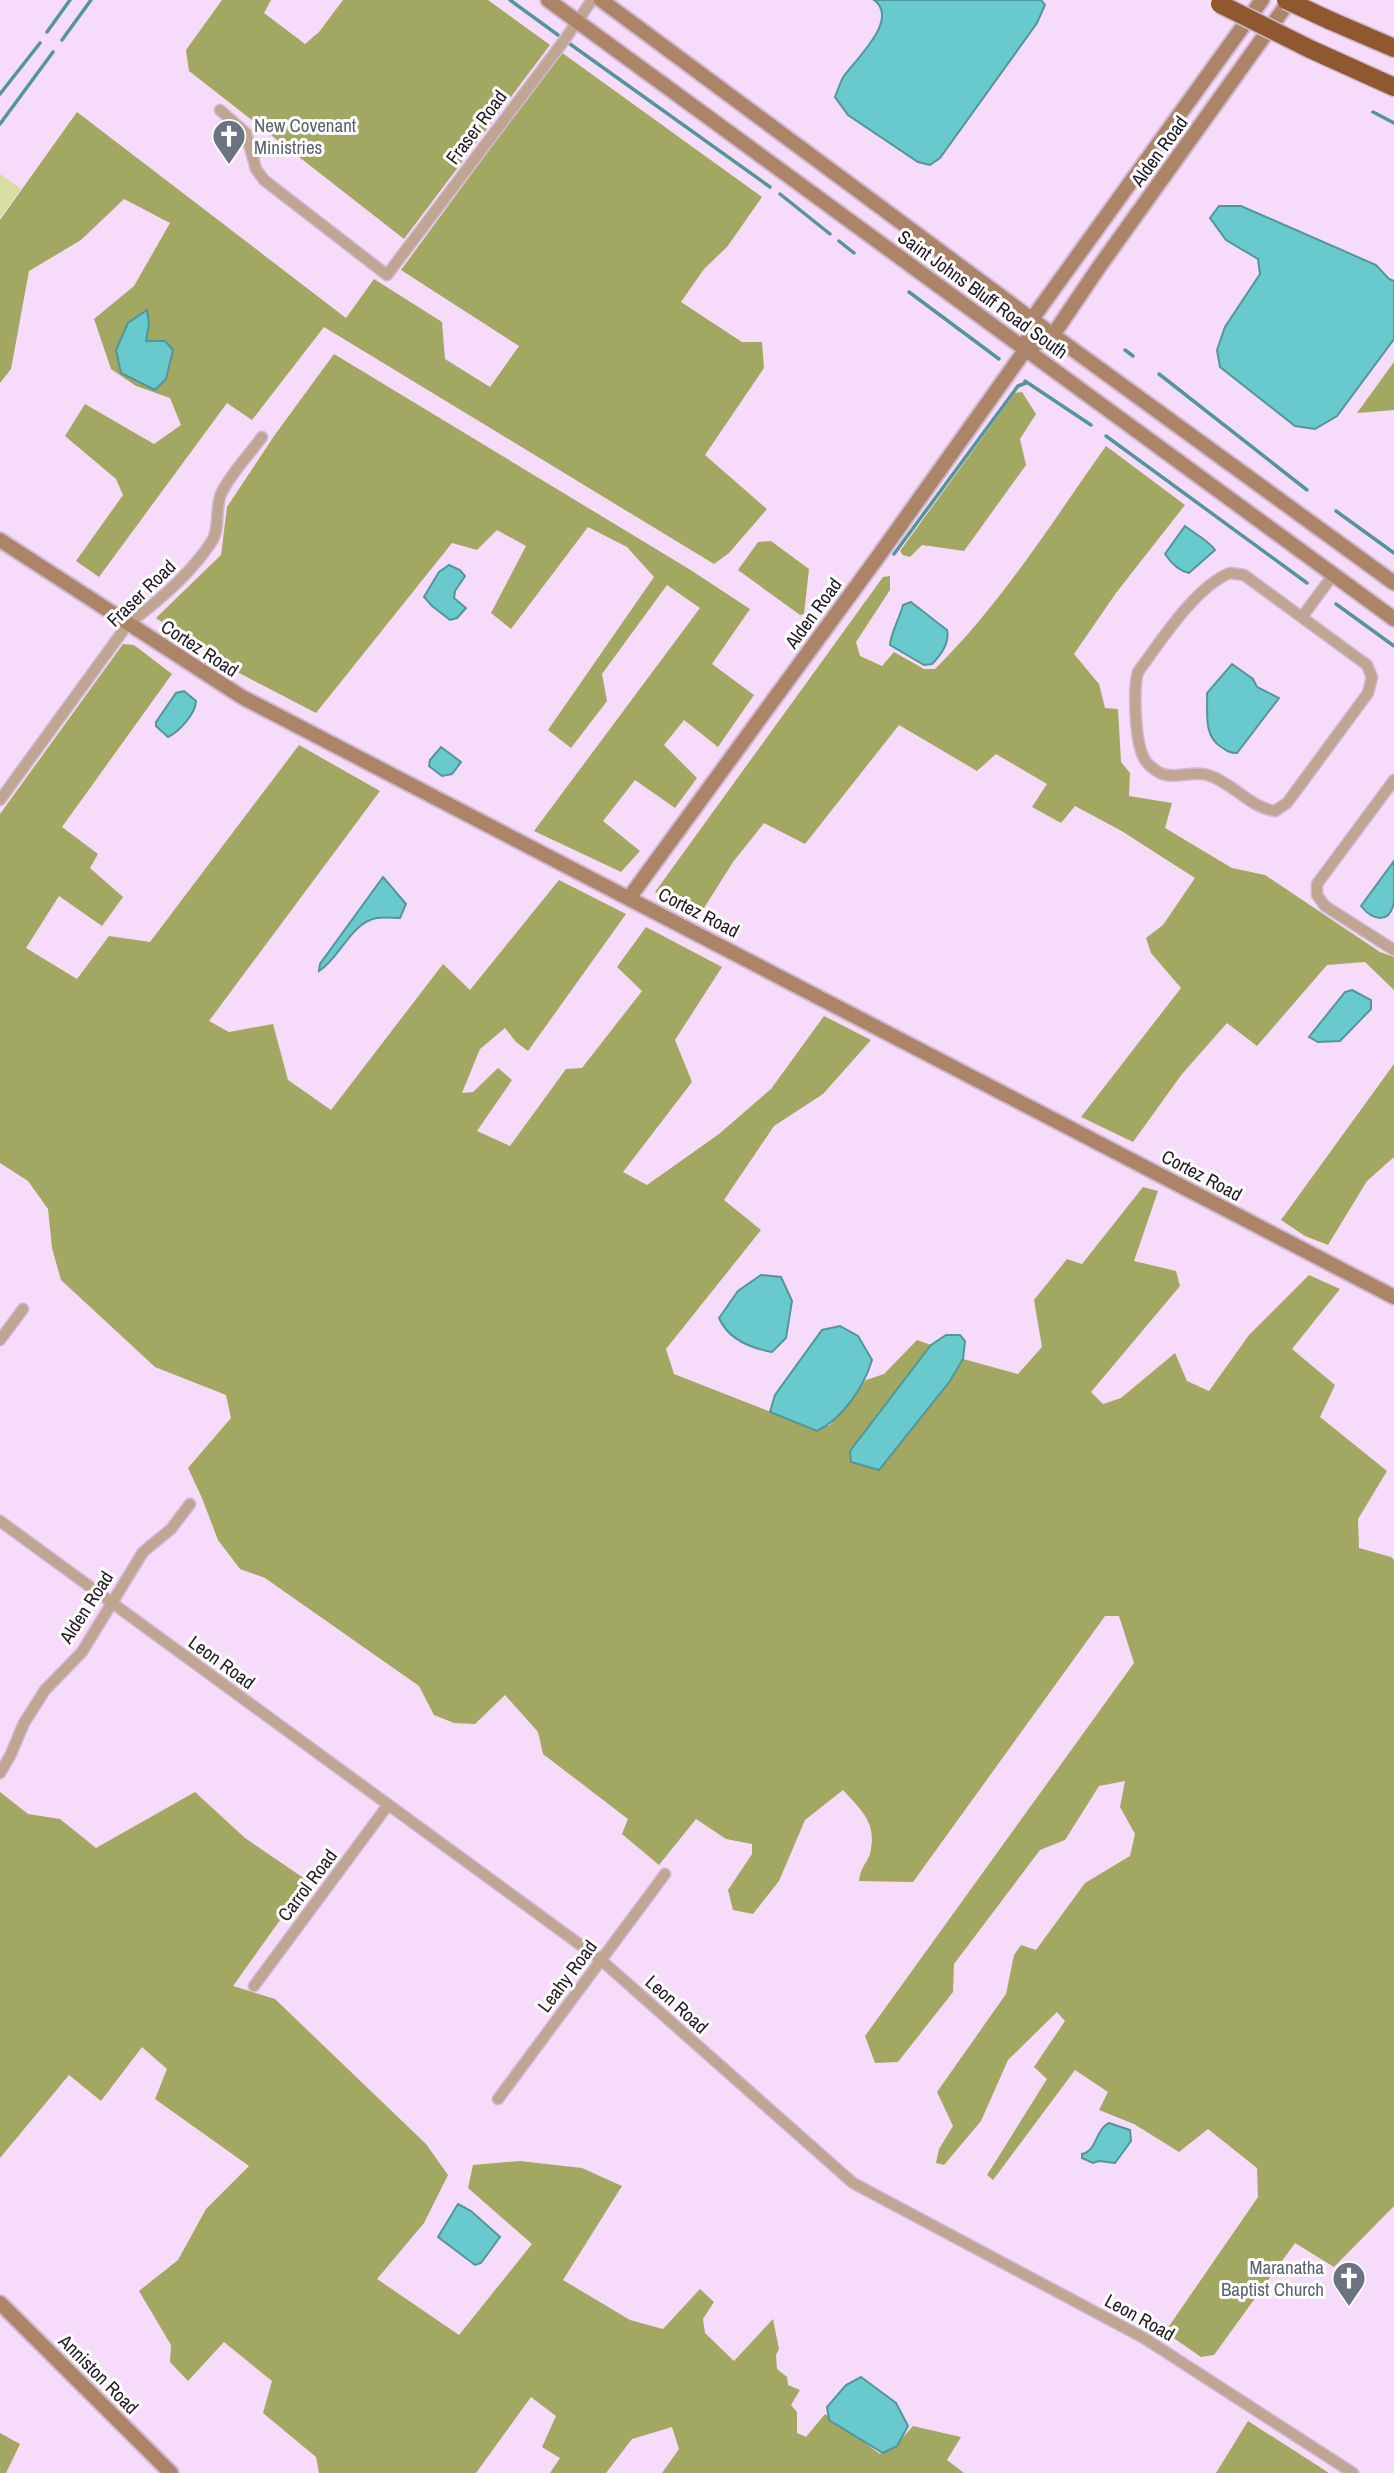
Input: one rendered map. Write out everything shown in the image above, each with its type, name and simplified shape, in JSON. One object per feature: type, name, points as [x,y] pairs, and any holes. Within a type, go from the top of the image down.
[{"type":"highway","points":[[1288,0],[1394,48]]},
{"type":"highway","points":[[1216,2],[1394,87]]},
{"type":"street","name":"Saint Johns Bluff Road South","points":[[548,0],[1394,619]]},
{"type":"street","name":"Fraser Road","points":[[220,110],[246,133],[256,169],[264,180],[387,275],[592,0]]},
{"type":"street","name":"Saint Johns Bluff Road South","points":[[601,0],[1394,583]]},
{"type":"street","name":"Alden Road","points":[[629,898],[1026,349],[1032,319],[1262,0]]},
{"type":"street","name":"Alden Road","points":[[1026,349],[1054,335],[1288,0]]},
{"type":"street","points":[[1183,110],[1203,123]]},
{"type":"street","name":"Fraser Road","points":[[0,800],[128,624],[156,603],[194,566],[215,538],[217,509],[222,492],[262,437]]},
{"type":"street","name":"Cortez Road","points":[[0,540],[242,697],[1394,1297]]},
{"type":"street","points":[[1230,573],[1244,575],[1302,617],[1367,665],[1373,677],[1368,693],[1287,803],[1275,811],[1262,809],[1206,774],[1159,773],[1145,761],[1139,747],[1135,682],[1138,672],[1181,614],[1219,577],[1230,573]]},
{"type":"street","points":[[1302,617],[1333,575]]},
{"type":"street","points":[[1394,779],[1317,884],[1317,895],[1325,906],[1394,950]]},
{"type":"street","points":[[0,1340],[23,1309]]},
{"type":"street","name":"Alden Road","points":[[0,1773],[24,1723],[46,1690],[82,1652],[143,1552],[171,1528],[190,1504]]},
{"type":"street","name":"Leon Road","points":[[0,1521],[601,1960],[853,2183],[1144,2338],[1353,2473]]},
{"type":"street","name":"Carrol Road","points":[[254,1986],[388,1805]]},
{"type":"street","name":"Leahy Road","points":[[498,2099],[664,1874]]},
{"type":"street","name":"Anniston Road","points":[[0,2303],[171,2473]]},
{"type":"shaded area","points":[[222,0],[271,0],[264,13],[305,44],[319,32],[343,0],[488,0],[550,45],[404,239],[189,71],[186,50]]},
{"type":"shaded area","points":[[874,0],[1041,0],[1045,5],[1037,23],[940,158],[930,165],[918,162],[848,115],[835,97],[844,76],[879,28],[881,8]]},
{"type":"shaded area","points":[[561,52],[762,197],[727,247],[704,269],[681,302],[742,342],[762,342],[764,368],[705,455],[767,509],[729,553],[714,564],[324,327],[252,420],[227,403],[99,577],[76,561],[123,495],[116,479],[65,436],[85,404],[154,444],[181,425],[170,398],[136,386],[111,369],[94,319],[134,286],[170,223],[124,199],[81,240],[29,271],[11,369],[0,383],[0,220],[77,112],[346,318],[374,279],[442,322],[445,359],[490,387],[519,346],[401,270]]},
{"type":"shaded area","points":[[0,174],[21,189],[0,218]]},
{"type":"shaded area","points":[[1219,206],[1241,206],[1376,265],[1394,281],[1394,339],[1337,416],[1315,429],[1295,426],[1220,367],[1217,350],[1225,327],[1260,274],[1258,259],[1226,240],[1210,218]]},
{"type":"shaded area","points":[[147,310],[149,324],[146,341],[165,341],[173,350],[166,379],[155,390],[121,373],[116,350],[128,323]]},
{"type":"shaded area","points":[[334,354],[689,569],[750,609],[712,664],[754,695],[718,747],[684,720],[664,745],[697,778],[675,808],[635,780],[603,821],[640,851],[621,872],[534,831],[700,608],[667,585],[602,674],[607,701],[571,748],[548,730],[654,577],[627,547],[588,527],[511,629],[491,613],[526,546],[497,530],[477,550],[452,543],[316,713],[237,672],[156,618],[221,555],[227,507],[274,436]]},
{"type":"shaded area","points":[[1394,362],[1394,410],[1357,413]]},
{"type":"shaded area","points":[[1022,392],[1036,414],[1020,439],[1026,465],[964,551],[922,545],[910,557],[903,555],[900,551],[1015,393]]},
{"type":"shaded area","points":[[1106,446],[1185,505],[1116,593],[1074,654],[1099,684],[1105,708],[1118,709],[1121,762],[1130,773],[1129,796],[1172,803],[1165,828],[1232,868],[1265,875],[1380,952],[1394,957],[1394,990],[1365,962],[1327,965],[1257,1046],[1227,1023],[1182,1074],[1133,1142],[1081,1117],[1181,988],[1151,953],[1146,938],[1163,925],[1195,878],[1120,830],[1075,806],[1061,823],[1032,807],[1047,784],[996,754],[977,771],[899,725],[805,844],[764,823],[733,862],[699,916],[655,892],[883,577],[890,576],[890,590],[856,642],[860,656],[882,666],[894,652],[924,669],[935,669],[1004,589]]},
{"type":"shaded area","points":[[1185,526],[1215,550],[1189,573],[1176,566],[1165,554]]},
{"type":"shaded area","points":[[771,541],[809,569],[804,614],[800,615],[738,570],[758,542]]},
{"type":"shaded area","points":[[449,565],[460,570],[465,576],[455,591],[454,598],[466,608],[457,618],[450,620],[424,597],[439,572]]},
{"type":"shaded area","points":[[911,602],[947,630],[946,644],[932,664],[924,665],[890,645],[903,605]]},
{"type":"shaded area","points":[[123,644],[134,645],[172,674],[62,827],[98,854],[90,868],[123,897],[102,926],[59,896],[26,948],[77,979],[109,936],[150,942],[299,745],[380,791],[209,1021],[229,1032],[273,1024],[288,1080],[331,1110],[443,964],[470,990],[559,880],[626,914],[528,1051],[516,1042],[505,1028],[480,1049],[462,1093],[473,1092],[498,1068],[512,1080],[477,1131],[510,1146],[566,1069],[582,1068],[642,991],[617,967],[646,927],[722,967],[675,1040],[692,1082],[623,1172],[647,1185],[719,1134],[771,1089],[824,1016],[871,1040],[823,1094],[774,1126],[724,1200],[761,1230],[666,1349],[674,1374],[817,1430],[830,1425],[866,1380],[884,1374],[917,1340],[931,1345],[850,1451],[879,1470],[950,1382],[963,1359],[1018,1374],[1042,1347],[1034,1300],[1067,1259],[1082,1264],[1143,1187],[1158,1191],[1134,1261],[1176,1271],[1180,1286],[1091,1392],[1103,1404],[1121,1398],[1175,1353],[1187,1381],[1209,1391],[1249,1335],[1309,1275],[1340,1289],[1292,1349],[1335,1385],[1320,1417],[1387,1471],[1358,1519],[1359,1548],[1394,1560],[1394,2206],[1334,2267],[1295,2243],[1214,2355],[1201,2357],[1165,2332],[1258,2197],[1257,2168],[1208,2129],[1179,2152],[1134,2124],[1099,2110],[1108,2092],[1075,2070],[993,2180],[987,2175],[1047,2079],[1034,2067],[1065,2021],[1057,2012],[1008,2060],[981,2121],[944,2165],[936,2163],[939,2149],[953,2126],[937,2092],[1006,1994],[1014,1955],[1021,1945],[1036,1950],[1085,1883],[1130,1856],[1135,1834],[1120,1807],[1125,1781],[1099,1786],[1065,1840],[1040,1850],[954,1964],[953,1992],[898,2062],[875,2063],[865,2036],[1134,1663],[1119,1616],[1105,1616],[913,1882],[859,1881],[870,1853],[871,1831],[861,1810],[843,1790],[805,1820],[779,1881],[753,1914],[733,1910],[728,1890],[752,1854],[752,1844],[726,1839],[696,1819],[659,1865],[622,1834],[628,1819],[543,1754],[538,1732],[505,1695],[475,1724],[454,1723],[434,1715],[419,1686],[265,1578],[240,1569],[218,1540],[188,1468],[231,1418],[226,1395],[155,1367],[61,1280],[52,1248],[48,1209],[28,1181],[0,1163],[0,814]]},
{"type":"shaded area","points":[[1232,664],[1253,679],[1257,687],[1279,698],[1237,753],[1227,751],[1215,742],[1209,730],[1207,716],[1207,693]]},
{"type":"shaded area","points":[[184,691],[196,701],[195,706],[186,722],[168,737],[156,726],[156,722],[176,693]]},
{"type":"shaded area","points":[[441,747],[461,762],[452,774],[442,776],[429,766],[430,760]]},
{"type":"shaded area","points":[[1394,861],[1392,909],[1385,917],[1376,917],[1361,906]]},
{"type":"shaded area","points":[[383,877],[406,904],[400,918],[377,918],[360,926],[334,958],[319,971],[320,964]]},
{"type":"shaded area","points":[[1352,990],[1371,1000],[1371,1009],[1340,1041],[1318,1042],[1309,1037],[1345,992]]},
{"type":"shaded area","points":[[1394,1064],[1394,1157],[1367,1181],[1328,1245],[1305,1236],[1281,1220]]},
{"type":"shaded area","points":[[761,1275],[781,1277],[792,1301],[786,1338],[772,1352],[756,1348],[734,1337],[719,1318],[738,1291]]},
{"type":"shaded area","points":[[840,1326],[858,1336],[872,1360],[864,1381],[851,1401],[835,1419],[817,1431],[770,1412],[775,1395],[822,1330]]},
{"type":"shaded area","points":[[946,1335],[960,1335],[965,1341],[963,1359],[950,1381],[879,1470],[851,1462],[850,1451],[931,1345]]},
{"type":"shaded area","points":[[0,1792],[28,1814],[60,1819],[96,1848],[195,1792],[245,1838],[308,1881],[233,1986],[275,1999],[426,2144],[448,2175],[424,2223],[377,2279],[459,2335],[532,2244],[468,2188],[473,2165],[520,2161],[582,2168],[622,2186],[563,2280],[630,2320],[663,2329],[700,2289],[714,2302],[703,2319],[705,2333],[734,2361],[773,2319],[779,2349],[776,2355],[777,2369],[787,2377],[788,2385],[800,2390],[791,2405],[797,2412],[797,2433],[806,2437],[825,2414],[880,2454],[897,2444],[913,2426],[961,2437],[947,2460],[964,2473],[662,2473],[679,2449],[672,2427],[632,2439],[606,2473],[550,2473],[560,2458],[542,2447],[556,2416],[531,2397],[476,2473],[319,2473],[316,2457],[263,2413],[272,2381],[224,2342],[188,2381],[170,2362],[171,2345],[139,2291],[178,2260],[206,2209],[249,2166],[155,2099],[167,2069],[142,2047],[101,2101],[69,2075],[0,2158]]},
{"type":"shaded area","points":[[1109,2123],[1130,2130],[1131,2141],[1115,2163],[1093,2163],[1082,2158],[1082,2154],[1091,2149],[1101,2130]]},
{"type":"shaded area","points":[[458,2204],[471,2211],[500,2237],[481,2263],[475,2265],[438,2237]]},
{"type":"shaded area","points":[[861,2377],[896,2403],[908,2426],[897,2446],[883,2453],[829,2420],[827,2407],[846,2385]]},
{"type":"shaded area","points":[[1248,2421],[1329,2473],[1216,2473]]},
{"type":"shaded area","points":[[0,2433],[20,2444],[6,2473],[0,2473]]},
{"type":"waterway","points":[[47,32],[70,0]]},
{"type":"waterway","points":[[62,40],[91,0]]},
{"type":"waterway","points":[[510,0],[558,35]]},
{"type":"waterway","points":[[0,94],[40,43]]},
{"type":"waterway","points":[[570,44],[770,187]]},
{"type":"waterway","points":[[0,124],[53,52]]},
{"type":"waterway","points":[[1373,112],[1394,123]]},
{"type":"waterway","points":[[780,194],[830,234]]},
{"type":"waterway","points":[[839,241],[854,253]]},
{"type":"waterway","points":[[909,292],[999,359]]},
{"type":"waterway","points":[[1125,350],[1133,356]]},
{"type":"waterway","points":[[1159,374],[1307,490]]},
{"type":"waterway","points":[[1025,381],[1091,425]]},
{"type":"waterway","points":[[894,554],[1018,386],[1026,383]]},
{"type":"waterway","points":[[1106,436],[1307,583]]},
{"type":"waterway","points":[[1336,511],[1394,553]]},
{"type":"waterway","points":[[1336,604],[1394,646]]},
{"type":"place","name":"New Covenant Ministries","points":[[229,166]]},
{"type":"place","name":"Maranatha Baptist Church","points":[[1349,2308]]}]
